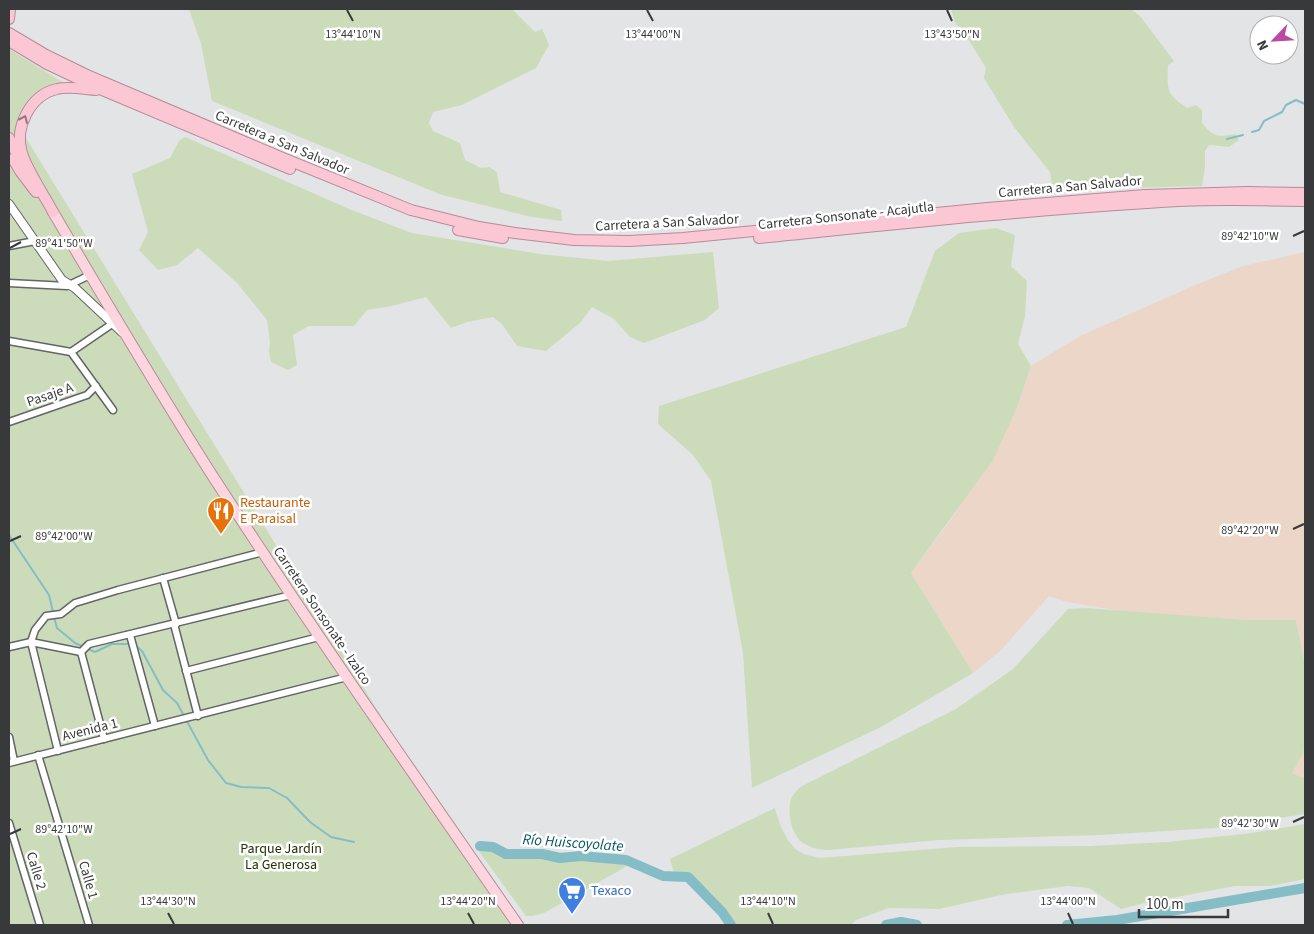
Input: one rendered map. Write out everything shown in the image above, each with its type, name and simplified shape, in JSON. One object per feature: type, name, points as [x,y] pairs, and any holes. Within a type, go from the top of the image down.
[{"type":"highway","points":[[9,19],[10,9]]},
{"type":"highway","name":"Carretera a San Salvador","points":[[9,33],[46,55],[87,75],[352,187],[419,212],[515,234],[574,240],[628,242],[701,237],[1136,195],[1248,192],[1305,194]]},
{"type":"highway","name":"Carretera Sonsonate - Acajutla","points":[[9,41],[47,64],[102,90],[271,161],[426,222],[480,235],[578,247],[621,248],[681,245],[1147,203],[1230,200],[1305,201]]},
{"type":"highway","points":[[53,212],[22,154],[20,138],[23,120],[37,100],[50,91],[67,88],[102,90]]},
{"type":"highway","points":[[9,138],[16,156],[53,212]]},
{"type":"highway","points":[[9,151],[20,171],[53,212]]},
{"type":"main road","name":"Carretera Sonsonate - Izalco","points":[[53,212],[211,474],[291,595],[518,925]]},
{"type":"street","points":[[9,204],[62,280],[71,285],[125,334]]},
{"type":"street","points":[[9,246],[35,241]]},
{"type":"street","points":[[9,283],[56,287],[71,285],[90,275]]},
{"type":"street","points":[[71,352],[112,324]]},
{"type":"street","points":[[9,341],[71,352],[113,410]]},
{"type":"street","name":"Pasaje A","points":[[9,422],[81,398],[91,393],[96,386]]},
{"type":"street","points":[[58,751],[32,642],[35,630],[46,616],[61,614],[75,603],[262,552]]},
{"type":"street","points":[[163,578],[195,716]]},
{"type":"street","points":[[82,651],[89,644],[130,638],[175,624],[291,595]]},
{"type":"street","points":[[186,671],[319,636]]},
{"type":"street","points":[[130,638],[155,726]]},
{"type":"street","points":[[9,647],[32,642],[82,651]]},
{"type":"street","points":[[82,651],[104,739]]},
{"type":"street","name":"Avenida 1","points":[[12,762],[348,677]]},
{"type":"street","points":[[9,737],[12,762]]},
{"type":"street","name":"Calle 1","points":[[38,755],[89,925]]},
{"type":"street","name":"Calle 2","points":[[9,823],[40,925]]},
{"type":"shaded area","points":[[1305,252],[1305,665],[1296,620],[1248,620],[1127,612],[1067,602],[1049,596],[1000,651],[973,673],[911,573],[953,517],[1016,410],[1031,366],[1080,336],[1193,286],[1243,266]]},
{"type":"shaded area","points":[[1305,739],[1305,776],[1301,777],[1292,773],[1303,754]]},
{"type":"green space","points":[[189,9],[512,9],[535,32],[542,29],[549,45],[536,68],[462,105],[433,112],[429,123],[433,131],[460,143],[465,160],[481,168],[489,167],[497,172],[500,192],[561,210],[562,221],[532,217],[442,195],[212,101],[201,44]]},
{"type":"green space","points":[[951,9],[1131,9],[1140,16],[1174,61],[1168,65],[1168,85],[1171,95],[1187,108],[1196,105],[1202,110],[1202,123],[1213,134],[1220,136],[1235,134],[1239,140],[1229,147],[1209,145],[1205,151],[1202,186],[1053,190],[1050,172],[1014,127],[984,78],[986,68],[961,27],[956,25]]},
{"type":"green space","name":"Parque Jardín La Generosa","points":[[9,49],[64,83],[59,84],[18,125],[424,786],[522,925],[9,925]]},
{"type":"green space","points":[[185,137],[354,211],[412,233],[540,254],[608,261],[713,252],[719,308],[705,320],[644,343],[630,337],[614,319],[592,307],[580,323],[546,351],[517,346],[502,324],[493,317],[467,322],[451,328],[426,297],[367,310],[354,326],[309,326],[293,335],[297,365],[288,370],[271,362],[267,320],[237,283],[198,248],[177,265],[158,270],[139,250],[148,232],[132,174],[170,158],[179,141]]},
{"type":"green space","points":[[996,228],[1015,235],[1011,266],[1027,281],[1025,316],[1018,344],[1031,366],[1016,410],[993,460],[911,573],[973,673],[881,727],[752,788],[743,653],[711,481],[693,455],[658,424],[659,406],[906,327],[935,251],[959,233]]},
{"type":"green space","points":[[1086,608],[1248,620],[1296,620],[1305,665],[1305,739],[1303,754],[1292,773],[1301,777],[1305,776],[1305,814],[1215,828],[1100,835],[939,840],[829,850],[812,847],[799,839],[793,829],[789,810],[792,797],[800,787],[956,709],[1013,669],[1068,609]]},
{"type":"green space","points":[[775,808],[781,827],[791,844],[802,853],[819,858],[957,847],[1090,846],[1168,842],[1252,833],[1305,824],[1305,879],[1270,886],[1235,886],[1121,909],[1089,888],[1068,886],[1006,894],[939,909],[889,908],[856,920],[851,925],[725,925],[719,915],[687,880],[676,880],[670,859]]},
{"type":"green space","points":[[493,849],[506,857],[541,855],[560,859],[580,857],[629,865],[544,913],[526,916],[478,850]]},
{"type":"waterway","points":[[1252,132],[1259,130],[1264,121],[1282,112],[1286,105],[1296,100],[1305,104]]},
{"type":"waterway","points":[[1227,139],[1243,135]]},
{"type":"waterway","name":"Río Huiscoyolate","points":[[9,535],[49,595],[53,612]]},
{"type":"waterway","name":"Río Huiscoyolate","points":[[54,617],[57,628],[75,643],[95,652],[112,644],[129,644]]},
{"type":"waterway","name":"Río Huiscoyolate","points":[[134,644],[142,651],[163,690],[177,703],[208,760],[226,783],[241,787],[269,788],[287,798],[310,822],[331,837],[354,842]]},
{"type":"waterway","name":"Río Huiscoyolate","points":[[480,846],[493,847],[506,854],[542,854],[560,858],[581,856],[626,860],[663,876],[688,877],[722,912],[731,925]]},
{"type":"waterway","points":[[1067,925],[1117,920],[1305,888]]},
{"type":"waterway","points":[[886,925],[901,922],[917,925]]},
{"type":"place","name":"Restaurante E Paraisal","points":[[221,535]]},
{"type":"place","name":"Texaco","points":[[572,915]]}]
